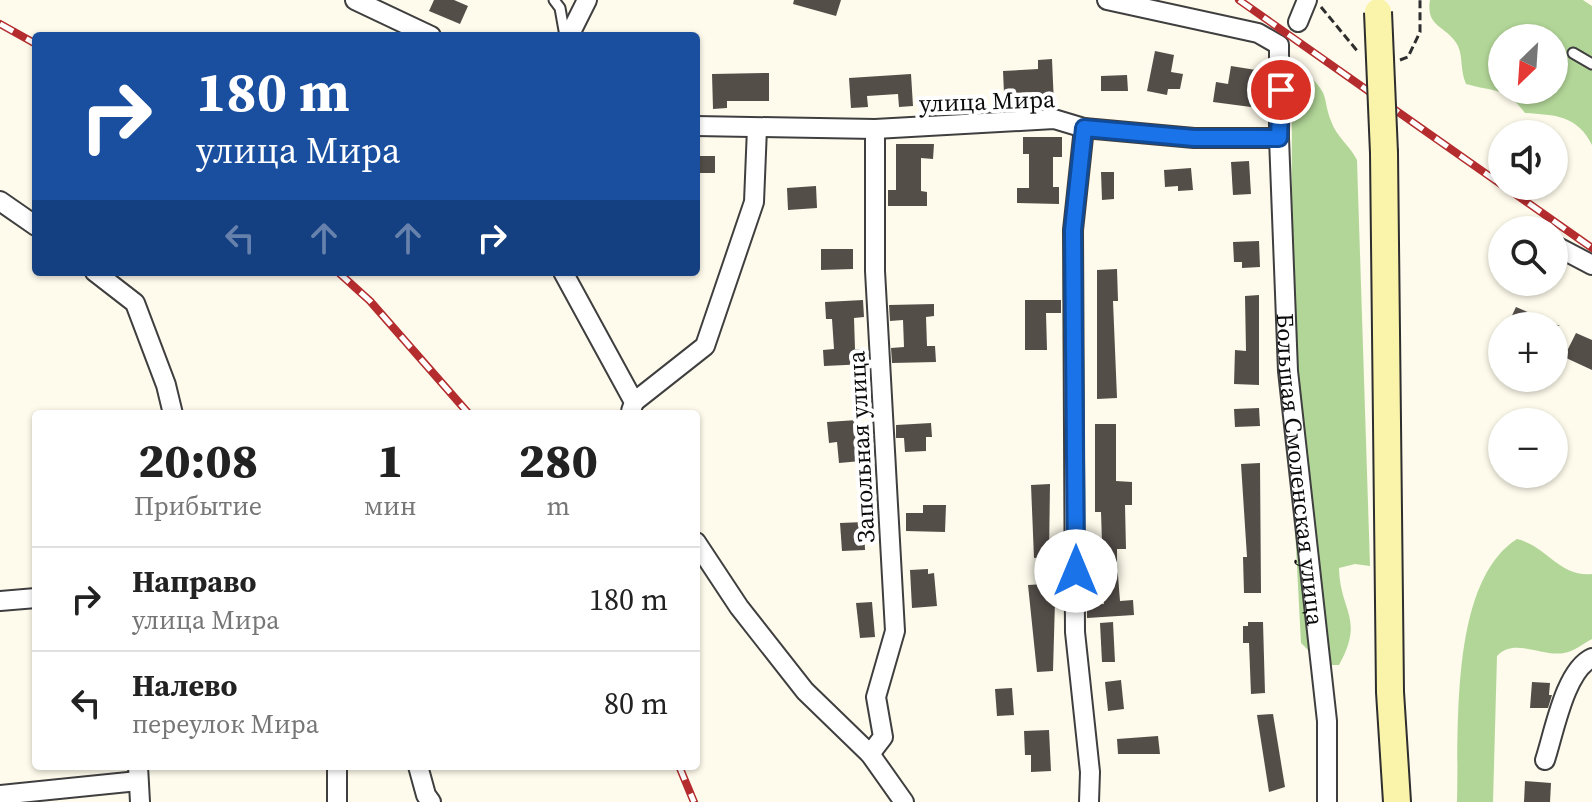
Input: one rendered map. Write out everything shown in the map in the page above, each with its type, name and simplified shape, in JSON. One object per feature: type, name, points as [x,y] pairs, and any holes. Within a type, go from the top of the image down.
[{"type":"main road","points":[[1378,6],[1384,153],[1390,692],[1397,802]]},
{"type":"street","points":[[355,0],[423,32]]},
{"type":"street","points":[[569,32],[587,0]]},
{"type":"street","name":"Большая Смоленская улица","points":[[1107,0],[1258,33],[1279,45],[1279,138],[1288,371],[1327,721],[1327,802]]},
{"type":"street","points":[[1298,22],[1307,0]]},
{"type":"street","name":"улица Мира","points":[[700,126],[875,129],[1054,119],[1084,128],[1194,138],[1279,138]]},
{"type":"street","points":[[565,276],[632,408],[705,346],[754,202],[757,128]]},
{"type":"street","points":[[1084,128],[1073,230],[1075,632],[1090,772],[1089,802]]},
{"type":"street","name":"Запольная улица","points":[[870,754],[883,737],[876,697],[895,631],[875,271],[875,129]]},
{"type":"street","points":[[0,201],[32,223]]},
{"type":"street","points":[[1568,252],[1592,265]]},
{"type":"street","points":[[100,276],[135,303],[166,385],[172,410]]},
{"type":"street","points":[[700,548],[739,607],[805,691],[870,754],[904,802]]},
{"type":"street","points":[[0,601],[32,598]]},
{"type":"street","points":[[1545,760],[1571,678],[1584,662],[1592,658]]},
{"type":"street","points":[[337,770],[337,802]]},
{"type":"street","points":[[419,770],[431,802]]},
{"type":"street","points":[[0,795],[138,774],[140,802]]},
{"type":"lane","points":[[554,0],[560,8],[566,32]]},
{"type":"lane","points":[[1573,53],[1592,64]]},
{"type":"green space","points":[[1430,0],[1583,0],[1592,6],[1592,145],[1572,122],[1555,116],[1525,113],[1517,104],[1568,104],[1568,24],[1488,24],[1488,89],[1466,84],[1458,46],[1431,16]]},
{"type":"green space","points":[[1309,75],[1323,93],[1333,126],[1357,160],[1370,566],[1355,564],[1339,568],[1351,625],[1347,649],[1339,665],[1323,665],[1301,643],[1291,452],[1292,79]]},
{"type":"green space","points":[[1517,539],[1537,548],[1571,571],[1592,574],[1592,639],[1564,653],[1511,648],[1497,656],[1493,802],[1457,802],[1459,699],[1469,622],[1479,588],[1495,560]]},
{"type":"building","points":[[434,0],[454,0],[468,6],[460,24],[429,11]]},
{"type":"building","points":[[794,0],[841,0],[836,16],[793,4]]},
{"type":"building","points":[[1155,51],[1174,55],[1171,72],[1183,74],[1180,89],[1168,89],[1167,95],[1147,91]]},
{"type":"building","points":[[1052,59],[1054,105],[1037,106],[1036,92],[1004,93],[1003,71],[1038,69],[1038,60]]},
{"type":"building","points":[[1231,66],[1256,70],[1251,107],[1213,102],[1216,82],[1228,84]]},
{"type":"building","points":[[769,73],[769,101],[727,101],[727,108],[713,109],[712,74]]},
{"type":"building","points":[[911,74],[913,106],[899,107],[898,94],[867,96],[868,107],[851,108],[849,78]]},
{"type":"building","points":[[1127,75],[1128,91],[1101,91],[1101,76]]},
{"type":"building","points":[[1023,137],[1062,137],[1062,157],[1053,157],[1053,187],[1059,187],[1059,204],[1017,203],[1017,188],[1029,188],[1029,154],[1023,154]]},
{"type":"building","points":[[896,144],[934,144],[933,159],[921,158],[921,191],[927,192],[927,206],[888,206],[888,190],[896,190]]},
{"type":"building","points":[[700,156],[715,156],[715,173],[700,173]]},
{"type":"building","points":[[1249,161],[1251,194],[1233,195],[1231,162]]},
{"type":"building","points":[[1191,168],[1193,190],[1178,191],[1178,186],[1165,187],[1164,170]]},
{"type":"building","points":[[1101,172],[1114,172],[1114,199],[1102,200]]},
{"type":"building","points":[[816,186],[817,208],[788,210],[787,188]]},
{"type":"building","points":[[1259,241],[1260,267],[1242,268],[1242,262],[1234,262],[1233,242]]},
{"type":"building","points":[[821,249],[853,249],[853,269],[821,270]]},
{"type":"building","points":[[1117,269],[1118,301],[1113,301],[1117,398],[1097,399],[1097,270]]},
{"type":"building","points":[[1259,295],[1259,385],[1234,384],[1235,350],[1246,351],[1245,296]]},
{"type":"building","points":[[863,300],[864,317],[854,318],[855,349],[866,349],[867,364],[824,366],[823,350],[834,349],[832,319],[826,319],[825,302]]},
{"type":"building","points":[[1025,300],[1061,300],[1061,313],[1046,313],[1047,350],[1025,350]]},
{"type":"building","points":[[934,304],[934,316],[926,317],[927,346],[935,346],[936,362],[892,363],[891,348],[904,347],[903,320],[890,321],[889,305]]},
{"type":"building","points":[[1576,333],[1592,340],[1592,370],[1568,359],[1568,349]]},
{"type":"building","points":[[1259,408],[1260,426],[1235,427],[1234,409]]},
{"type":"building","points":[[857,420],[861,461],[839,463],[837,442],[829,443],[827,422]]},
{"type":"building","points":[[931,423],[932,437],[926,437],[926,451],[905,452],[904,438],[896,438],[896,425]]},
{"type":"building","points":[[1095,424],[1116,424],[1116,481],[1132,482],[1132,505],[1125,505],[1126,549],[1117,549],[1117,563],[1120,601],[1133,600],[1134,615],[1087,618],[1087,605],[1104,604],[1101,512],[1095,512]]},
{"type":"building","points":[[1260,463],[1261,593],[1244,593],[1243,557],[1247,557],[1241,464]]},
{"type":"building","points":[[1050,484],[1049,556],[1034,558],[1031,485]]},
{"type":"building","points":[[923,505],[946,505],[945,532],[906,531],[906,513],[923,513]]},
{"type":"building","points":[[864,522],[865,550],[842,551],[840,523]]},
{"type":"building","points":[[928,569],[928,574],[934,573],[937,606],[912,608],[910,570]]},
{"type":"building","points":[[1062,583],[1063,601],[1055,601],[1053,671],[1037,672],[1028,585]]},
{"type":"building","points":[[872,602],[875,637],[860,638],[856,603]]},
{"type":"building","points":[[1113,622],[1115,662],[1102,662],[1100,623]]},
{"type":"building","points":[[1248,622],[1263,622],[1265,693],[1251,694],[1249,643],[1243,643],[1243,626],[1248,626]]},
{"type":"building","points":[[1121,680],[1124,709],[1108,711],[1105,682]]},
{"type":"building","points":[[1532,682],[1550,683],[1549,695],[1552,695],[1548,708],[1530,708]]},
{"type":"building","points":[[1012,688],[1014,715],[997,716],[995,689]]},
{"type":"building","points":[[1273,714],[1285,787],[1269,792],[1257,715]]},
{"type":"building","points":[[1049,730],[1051,771],[1031,772],[1031,755],[1025,755],[1024,731]]},
{"type":"building","points":[[1158,736],[1160,754],[1118,754],[1117,739]]},
{"type":"building","points":[[1525,781],[1551,783],[1550,802],[1524,802]]},
{"type":"railway","points":[[1239,0],[1488,175]]},
{"type":"railway","points":[[0,24],[32,42]]},
{"type":"railway","points":[[1524,200],[1592,248]]},
{"type":"railway","points":[[342,276],[370,301],[465,410]]},
{"type":"railway","points":[[681,770],[694,802]]},
{"type":"route","points":[[1076,571],[1073,230],[1084,128],[1194,138],[1279,138],[1281,90]]}]
